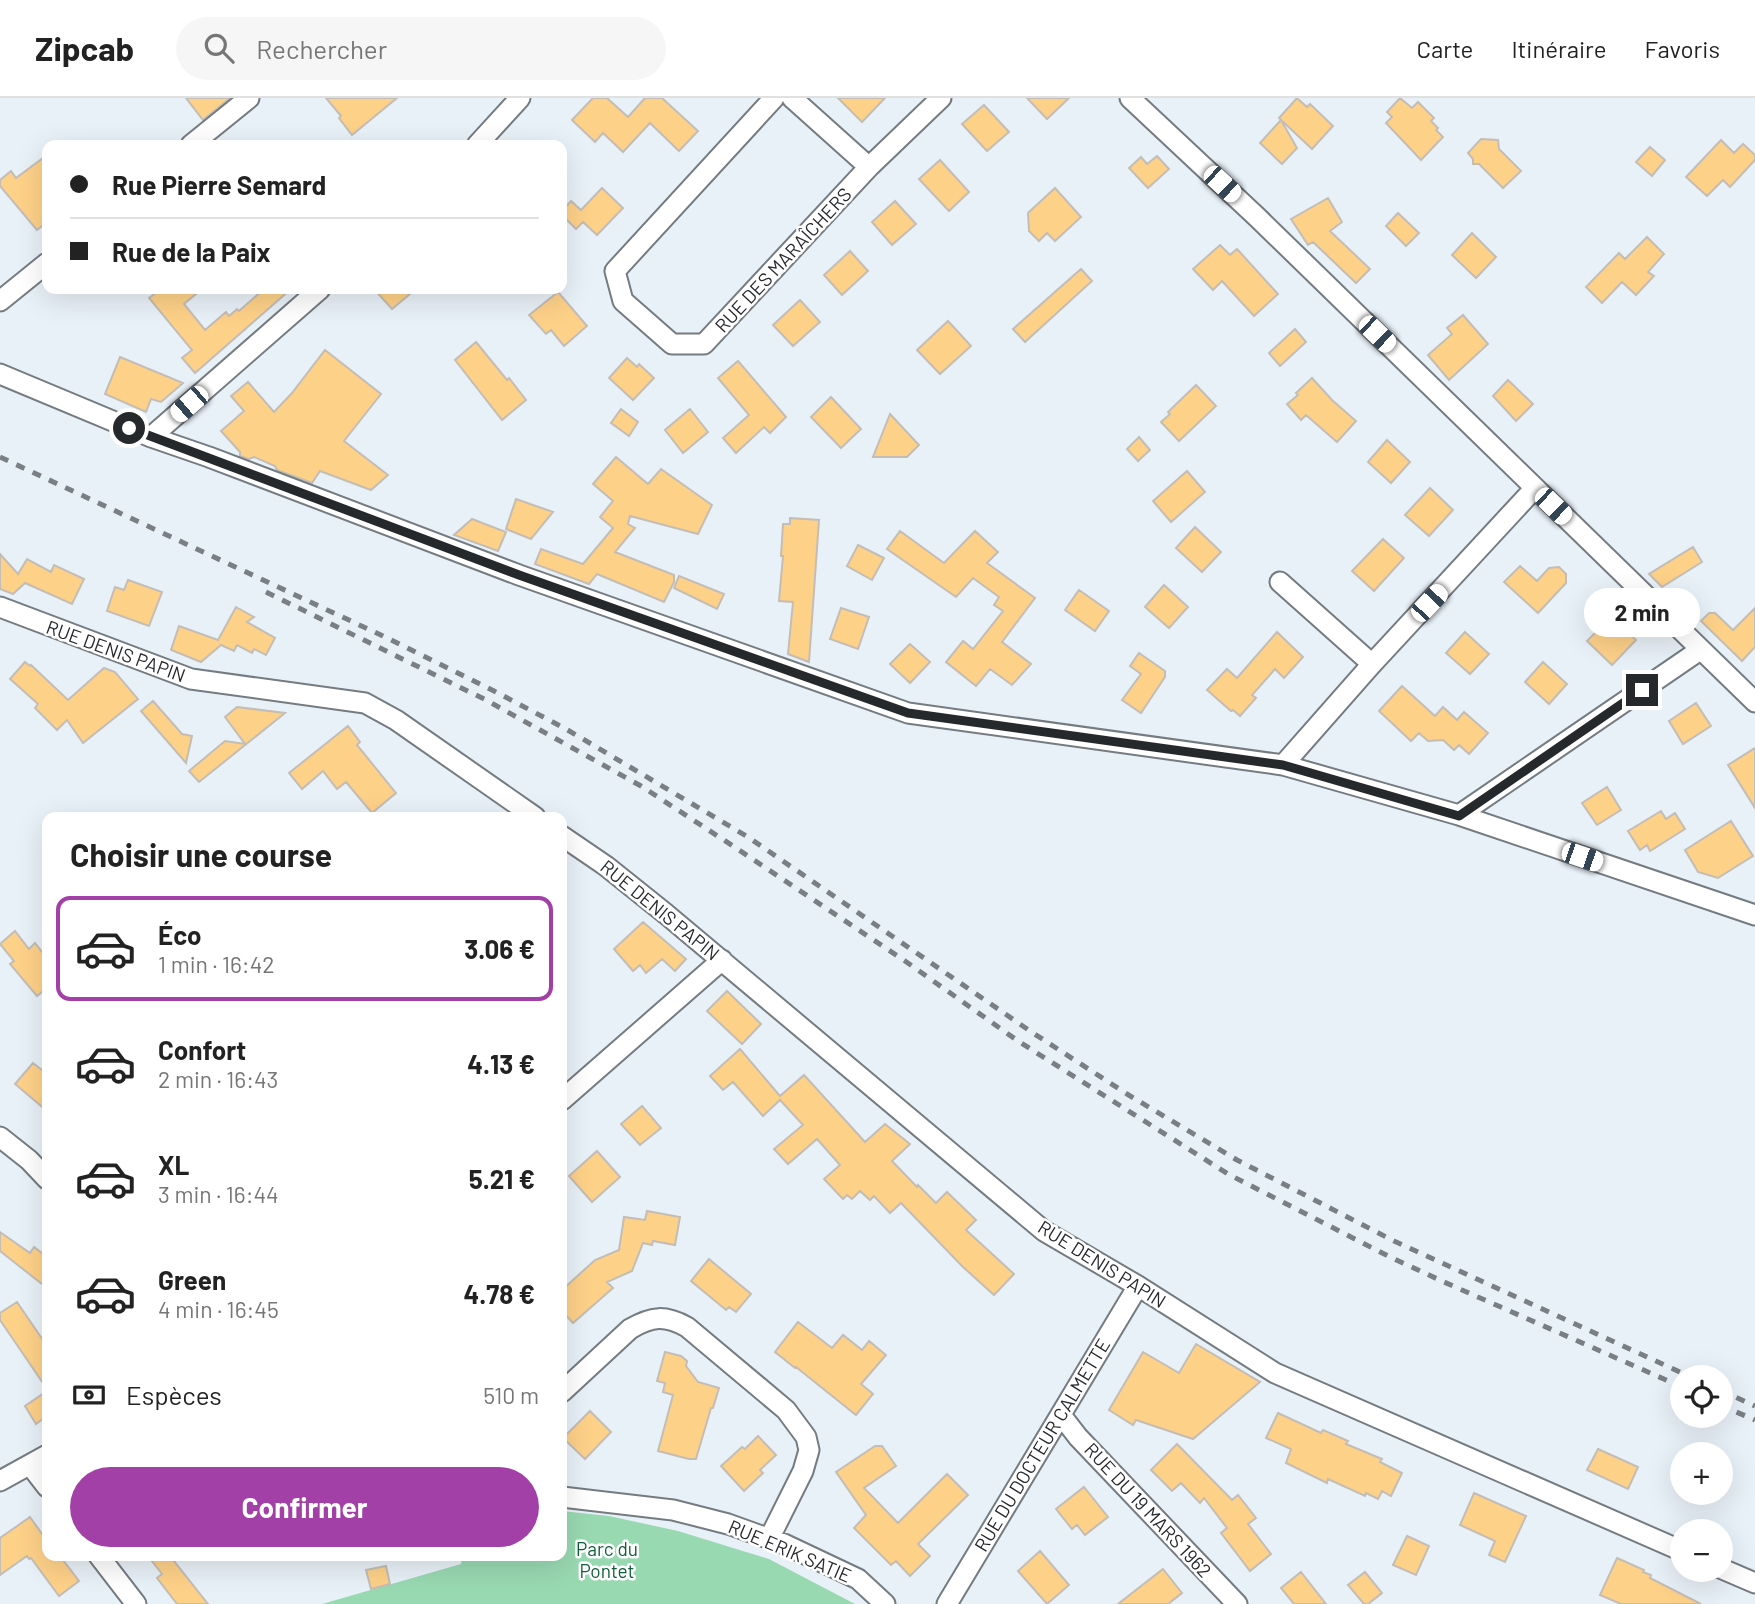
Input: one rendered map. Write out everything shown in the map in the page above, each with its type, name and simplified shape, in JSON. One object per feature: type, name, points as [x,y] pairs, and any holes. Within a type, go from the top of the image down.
[{"type":"street","points":[[197,140],[248,98]]},
{"type":"street","points":[[482,140],[520,98]]},
{"type":"street","name":"RUE DES MARAÎCHERS","points":[[774,98],[615,271],[623,301],[672,344],[704,344],[869,167],[940,98]]},
{"type":"street","points":[[792,98],[869,167]]},
{"type":"street","points":[[1130,98],[1258,218],[1755,702]]},
{"type":"street","points":[[0,302],[42,267]]},
{"type":"street","points":[[151,437],[314,294]]},
{"type":"street","points":[[0,374],[151,437],[519,575],[908,713],[1283,765],[1459,816],[1755,915]]},
{"type":"street","points":[[1283,765],[1534,488]]},
{"type":"street","points":[[1280,582],[1372,664]]},
{"type":"street","name":"RUE DENIS PAPIN","points":[[0,607],[191,679],[365,703],[396,720],[528,812]]},
{"type":"street","points":[[1459,816],[1700,650]]},
{"type":"street","name":"RUE DENIS PAPIN","points":[[567,839],[606,866],[722,960],[1044,1231],[1138,1286],[1275,1373],[1670,1546]]},
{"type":"street","points":[[567,1096],[722,960]]},
{"type":"street","points":[[0,1137],[42,1173]]},
{"type":"street","name":"RUE DU DOCTEUR CALMETTE","points":[[947,1604],[1138,1286]]},
{"type":"street","points":[[567,1387],[630,1329],[643,1321],[659,1318],[673,1320],[687,1327],[786,1410],[806,1437],[809,1450],[803,1471],[769,1539]]},
{"type":"street","name":"RUE DU 19 MARS 1962","points":[[1060,1415],[1237,1604]]},
{"type":"street","points":[[0,1481],[39,1460]]},
{"type":"street","name":"RUE ERIK SATIE","points":[[567,1498],[673,1510],[728,1524],[769,1539],[858,1580],[884,1604]]},
{"type":"street","points":[[103,1561],[136,1604]]},
{"type":"street","points":[[1733,1574],[1755,1583]]},
{"type":"green space","name":"Parc du Pontet","points":[[567,1512],[609,1516],[678,1531],[769,1559],[855,1604],[322,1604],[461,1564],[461,1561],[567,1561]]},
{"type":"building","points":[[186,98],[230,98],[203,120]]},
{"type":"building","points":[[326,98],[397,98],[352,135]]},
{"type":"building","points":[[593,98],[607,98],[628,117],[645,98],[662,98],[698,131],[679,151],[650,123],[623,152],[603,133],[595,142],[572,120]]},
{"type":"building","points":[[838,98],[885,98],[862,122]]},
{"type":"building","points":[[1027,98],[1069,98],[1047,119]]},
{"type":"building","points":[[1297,98],[1307,107],[1310,104],[1333,126],[1312,149],[1279,118]]},
{"type":"building","points":[[1400,98],[1412,108],[1418,102],[1434,118],[1431,121],[1443,137],[1421,160],[1386,123],[1392,117],[1387,112]]},
{"type":"building","points":[[984,105],[1009,132],[987,151],[962,124]]},
{"type":"building","points":[[1281,120],[1297,148],[1282,164],[1260,143]]},
{"type":"building","points":[[1481,139],[1498,140],[1499,149],[1521,171],[1503,188],[1479,164],[1473,164],[1468,153]]},
{"type":"building","points":[[1721,140],[1734,153],[1743,144],[1755,155],[1755,160],[1730,187],[1723,180],[1707,196],[1686,177]]},
{"type":"building","points":[[1650,147],[1665,160],[1652,176],[1636,162]]},
{"type":"building","points":[[1157,156],[1169,169],[1148,188],[1129,168],[1141,157],[1147,164]]},
{"type":"building","points":[[42,159],[42,226],[37,230],[0,186],[0,180],[11,171],[16,178]]},
{"type":"building","points":[[940,160],[969,192],[949,211],[919,179]]},
{"type":"building","points":[[602,188],[623,208],[597,235],[583,222],[576,229],[567,220],[567,205],[571,201],[581,210]]},
{"type":"building","points":[[1055,188],[1081,217],[1055,241],[1047,233],[1039,241],[1029,231],[1028,213]]},
{"type":"building","points":[[1328,198],[1342,222],[1330,231],[1370,269],[1356,283],[1313,242],[1308,245],[1291,219]]},
{"type":"building","points":[[895,201],[916,224],[892,245],[872,222]]},
{"type":"building","points":[[1398,213],[1419,233],[1406,246],[1386,226]]},
{"type":"building","points":[[1472,233],[1496,257],[1476,278],[1452,255]]},
{"type":"building","points":[[1647,237],[1664,254],[1648,272],[1654,276],[1636,295],[1622,282],[1602,303],[1586,287],[1619,253],[1625,259]]},
{"type":"building","points":[[1220,245],[1230,255],[1237,249],[1278,294],[1254,316],[1222,281],[1213,290],[1193,269]]},
{"type":"building","points":[[850,251],[868,271],[842,295],[824,275]]},
{"type":"building","points":[[1081,269],[1092,281],[1025,342],[1013,329]]},
{"type":"building","points":[[154,294],[196,294],[184,304],[205,330],[226,312],[229,316],[237,309],[239,311],[258,294],[285,294],[195,373],[182,358],[192,350],[149,298]]},
{"type":"building","points":[[378,294],[410,294],[392,309]]},
{"type":"building","points":[[555,294],[560,294],[587,326],[564,346],[551,330],[546,334],[529,315]]},
{"type":"building","points":[[800,300],[820,322],[793,346],[773,325]]},
{"type":"building","points":[[1463,315],[1488,344],[1449,380],[1428,355],[1452,334],[1447,328]]},
{"type":"building","points":[[948,321],[971,346],[940,374],[917,350]]},
{"type":"building","points":[[1295,329],[1306,342],[1280,366],[1269,353]]},
{"type":"building","points":[[476,342],[526,400],[502,420],[455,360]]},
{"type":"building","points":[[325,350],[381,394],[344,441],[388,475],[371,490],[320,471],[312,483],[277,470],[275,466],[254,457],[249,459],[240,456],[240,452],[221,431],[244,411],[231,396],[248,382],[274,412]]},
{"type":"building","points":[[120,357],[183,383],[161,402],[151,399],[146,412],[105,394]]},
{"type":"building","points":[[627,358],[637,367],[639,364],[654,378],[633,400],[609,378]]},
{"type":"building","points":[[738,361],[786,417],[770,433],[764,427],[736,453],[723,438],[749,415],[718,378]]},
{"type":"building","points":[[1312,378],[1356,421],[1337,442],[1306,415],[1301,420],[1287,404]]},
{"type":"building","points":[[1508,380],[1533,404],[1516,421],[1493,396]]},
{"type":"building","points":[[1196,385],[1216,406],[1179,441],[1161,422]]},
{"type":"building","points":[[831,397],[861,429],[841,448],[811,417]]},
{"type":"building","points":[[621,409],[638,422],[629,436],[611,423]]},
{"type":"building","points":[[690,409],[708,432],[683,453],[665,430]]},
{"type":"building","points":[[890,414],[919,445],[907,457],[873,457]]},
{"type":"building","points":[[1139,437],[1150,450],[1138,461],[1127,449]]},
{"type":"building","points":[[1387,440],[1410,462],[1391,483],[1368,462]]},
{"type":"building","points":[[616,457],[648,484],[661,469],[712,505],[698,534],[630,516],[628,524],[635,528],[615,552],[674,575],[674,582],[664,602],[597,574],[589,584],[535,564],[541,549],[583,564],[613,528],[600,517],[613,501],[593,484]]},
{"type":"building","points":[[1187,471],[1205,492],[1171,522],[1153,501]]},
{"type":"building","points":[[1430,488],[1453,510],[1429,536],[1405,515]]},
{"type":"building","points":[[516,499],[553,512],[531,539],[506,529]]},
{"type":"building","points":[[790,518],[819,520],[809,662],[788,654],[793,602],[779,601],[783,524],[790,524]]},
{"type":"building","points":[[472,519],[506,532],[498,551],[454,535]]},
{"type":"building","points":[[1195,527],[1221,552],[1202,572],[1176,548]]},
{"type":"building","points":[[900,531],[944,563],[975,531],[998,552],[987,563],[1035,598],[1002,642],[1031,664],[1012,685],[990,669],[976,686],[946,662],[963,641],[973,649],[1003,611],[994,605],[999,597],[973,578],[956,597],[887,549]]},
{"type":"building","points":[[1383,539],[1404,558],[1374,591],[1352,571]]},
{"type":"building","points":[[858,545],[884,558],[872,580],[847,566]]},
{"type":"building","points":[[1693,547],[1702,562],[1662,587],[1649,574]]},
{"type":"building","points":[[0,554],[18,574],[27,559],[51,572],[54,565],[84,579],[72,604],[25,583],[13,594],[0,589]]},
{"type":"building","points":[[1520,566],[1537,581],[1549,568],[1559,567],[1566,574],[1566,583],[1538,613],[1504,582]]},
{"type":"building","points":[[679,576],[724,594],[717,609],[674,588]]},
{"type":"building","points":[[128,580],[162,592],[149,626],[107,611],[115,587],[124,590]]},
{"type":"building","points":[[1164,585],[1188,607],[1169,628],[1145,607]]},
{"type":"building","points":[[1079,590],[1109,611],[1095,631],[1065,610]]},
{"type":"building","points":[[236,607],[254,617],[247,622],[275,638],[266,655],[254,649],[252,653],[237,645],[234,651],[221,645],[201,662],[171,650],[179,626],[218,640]]},
{"type":"building","points":[[841,608],[869,617],[858,649],[830,639]]},
{"type":"building","points":[[1755,608],[1755,647],[1742,661],[1701,621],[1709,613],[1715,613],[1733,630]]},
{"type":"building","points":[[1603,625],[1614,636],[1623,628],[1636,640],[1612,665],[1587,641]]},
{"type":"building","points":[[1277,632],[1303,657],[1284,678],[1275,669],[1252,695],[1256,698],[1240,716],[1207,690],[1227,669],[1237,678]]},
{"type":"building","points":[[1465,632],[1489,654],[1470,674],[1446,653]]},
{"type":"building","points":[[910,644],[930,662],[910,683],[890,664]]},
{"type":"building","points":[[1139,653],[1165,671],[1165,677],[1141,713],[1122,700],[1141,674],[1130,666]]},
{"type":"building","points":[[25,662],[68,700],[104,668],[115,672],[138,699],[83,743],[67,720],[57,730],[35,708],[38,704],[10,679]]},
{"type":"building","points":[[1543,662],[1567,684],[1549,704],[1525,682]]},
{"type":"building","points":[[1402,686],[1435,716],[1443,707],[1457,720],[1464,712],[1488,733],[1469,754],[1459,745],[1454,750],[1443,740],[1428,741],[1419,733],[1411,741],[1379,711]]},
{"type":"building","points":[[153,701],[182,734],[192,736],[186,763],[141,711]]},
{"type":"building","points":[[1696,703],[1711,726],[1683,744],[1669,721]]},
{"type":"building","points":[[237,707],[285,713],[199,782],[189,771],[225,741],[245,744],[225,717]]},
{"type":"building","points":[[348,726],[360,742],[357,745],[396,793],[371,812],[346,782],[337,789],[323,771],[302,789],[289,773]]},
{"type":"building","points":[[1755,748],[1755,808],[1728,765]]},
{"type":"building","points":[[1607,787],[1621,810],[1597,825],[1582,803]]},
{"type":"building","points":[[1661,811],[1666,819],[1675,813],[1685,829],[1650,851],[1647,845],[1640,850],[1628,831]]},
{"type":"building","points":[[1731,821],[1753,856],[1718,878],[1698,872],[1685,850]]},
{"type":"building","points":[[643,922],[686,959],[675,971],[662,959],[646,973],[640,965],[633,971],[614,949]]},
{"type":"building","points":[[15,931],[29,949],[35,943],[42,952],[42,992],[37,996],[10,964],[14,961],[0,944]]},
{"type":"building","points":[[727,991],[761,1024],[742,1044],[707,1011]]},
{"type":"building","points":[[740,1049],[780,1096],[804,1075],[865,1142],[885,1124],[910,1144],[892,1161],[936,1203],[947,1192],[976,1220],[966,1230],[1014,1274],[994,1295],[901,1203],[890,1213],[874,1196],[870,1200],[860,1191],[852,1199],[847,1195],[843,1199],[824,1179],[840,1165],[817,1139],[788,1164],[774,1149],[803,1125],[780,1100],[763,1116],[733,1082],[723,1090],[710,1076]]},
{"type":"building","points":[[33,1063],[42,1070],[42,1107],[15,1084]]},
{"type":"building","points":[[642,1106],[661,1128],[640,1145],[621,1124]]},
{"type":"building","points":[[597,1151],[620,1177],[592,1202],[569,1176]]},
{"type":"building","points":[[647,1211],[680,1217],[675,1245],[653,1241],[652,1245],[643,1243],[632,1271],[607,1282],[613,1288],[573,1323],[567,1316],[567,1285],[595,1260],[619,1250],[624,1217],[645,1220]]},
{"type":"building","points":[[0,1232],[30,1253],[34,1247],[42,1253],[42,1284],[0,1251]]},
{"type":"building","points":[[709,1259],[751,1294],[736,1312],[729,1307],[726,1310],[691,1281]]},
{"type":"building","points":[[17,1302],[42,1339],[42,1382],[0,1320],[0,1313]]},
{"type":"building","points":[[798,1322],[832,1348],[843,1335],[862,1350],[869,1341],[886,1355],[861,1384],[873,1394],[856,1415],[775,1352]]},
{"type":"building","points":[[1196,1344],[1260,1382],[1193,1439],[1136,1420],[1133,1425],[1109,1410],[1143,1352],[1179,1373]]},
{"type":"building","points":[[665,1352],[681,1356],[687,1361],[686,1366],[698,1382],[719,1388],[696,1459],[658,1451],[673,1395],[663,1392],[665,1383],[657,1381]]},
{"type":"building","points":[[42,1394],[42,1420],[36,1424],[25,1406]]},
{"type":"building","points":[[590,1411],[611,1432],[585,1459],[567,1442],[567,1434]]},
{"type":"building","points":[[1278,1413],[1321,1433],[1323,1430],[1348,1441],[1346,1444],[1382,1459],[1380,1462],[1402,1473],[1391,1496],[1382,1491],[1378,1499],[1366,1493],[1365,1496],[1328,1479],[1327,1483],[1286,1463],[1291,1449],[1266,1438]]},
{"type":"building","points":[[758,1436],[776,1455],[760,1470],[763,1473],[744,1491],[721,1466]]},
{"type":"building","points":[[1177,1444],[1232,1500],[1238,1495],[1256,1518],[1248,1524],[1271,1554],[1250,1571],[1221,1533],[1227,1528],[1204,1498],[1200,1503],[1181,1483],[1172,1491],[1151,1470]]},
{"type":"building","points":[[875,1446],[882,1446],[896,1466],[864,1488],[898,1523],[947,1474],[968,1495],[918,1544],[930,1556],[910,1576],[896,1561],[891,1565],[854,1528],[866,1515],[836,1472]]},
{"type":"building","points":[[1598,1449],[1638,1467],[1628,1489],[1587,1470]]},
{"type":"building","points":[[1084,1487],[1108,1517],[1085,1535],[1077,1525],[1072,1529],[1056,1509]]},
{"type":"building","points":[[1474,1493],[1526,1516],[1505,1562],[1489,1555],[1495,1541],[1460,1525]]},
{"type":"building","points":[[30,1517],[42,1534],[42,1561],[64,1561],[79,1581],[59,1596],[27,1556],[0,1575],[0,1538]]},
{"type":"building","points":[[1407,1536],[1429,1546],[1416,1575],[1393,1565]]},
{"type":"building","points":[[1040,1551],[1069,1585],[1047,1604],[1018,1571]]},
{"type":"building","points":[[1617,1558],[1644,1570],[1643,1572],[1651,1575],[1650,1578],[1701,1604],[1621,1604],[1600,1595]]},
{"type":"building","points":[[152,1561],[174,1561],[208,1604],[177,1604],[157,1578],[162,1574]]},
{"type":"building","points":[[386,1566],[390,1584],[371,1589],[366,1570]]},
{"type":"building","points":[[1163,1569],[1182,1593],[1168,1604],[1118,1604]]},
{"type":"building","points":[[1301,1572],[1326,1604],[1294,1604],[1281,1588]]},
{"type":"building","points":[[1365,1572],[1382,1593],[1368,1604],[1364,1604],[1348,1585]]},
{"type":"railway","points":[[0,457],[383,636],[566,729],[748,837],[1030,1031],[1127,1094],[1237,1160],[1394,1241],[1670,1367]]},
{"type":"railway","points":[[266,592],[486,700],[641,786],[905,961],[1018,1041],[1228,1174],[1390,1257],[1670,1382]]},
{"type":"railway","points":[[1733,1396],[1755,1406]]},
{"type":"railway","points":[[1733,1411],[1755,1420]]},
{"type":"route","points":[[129,428],[519,575],[908,713],[1283,765],[1459,816],[1642,690]]}]
